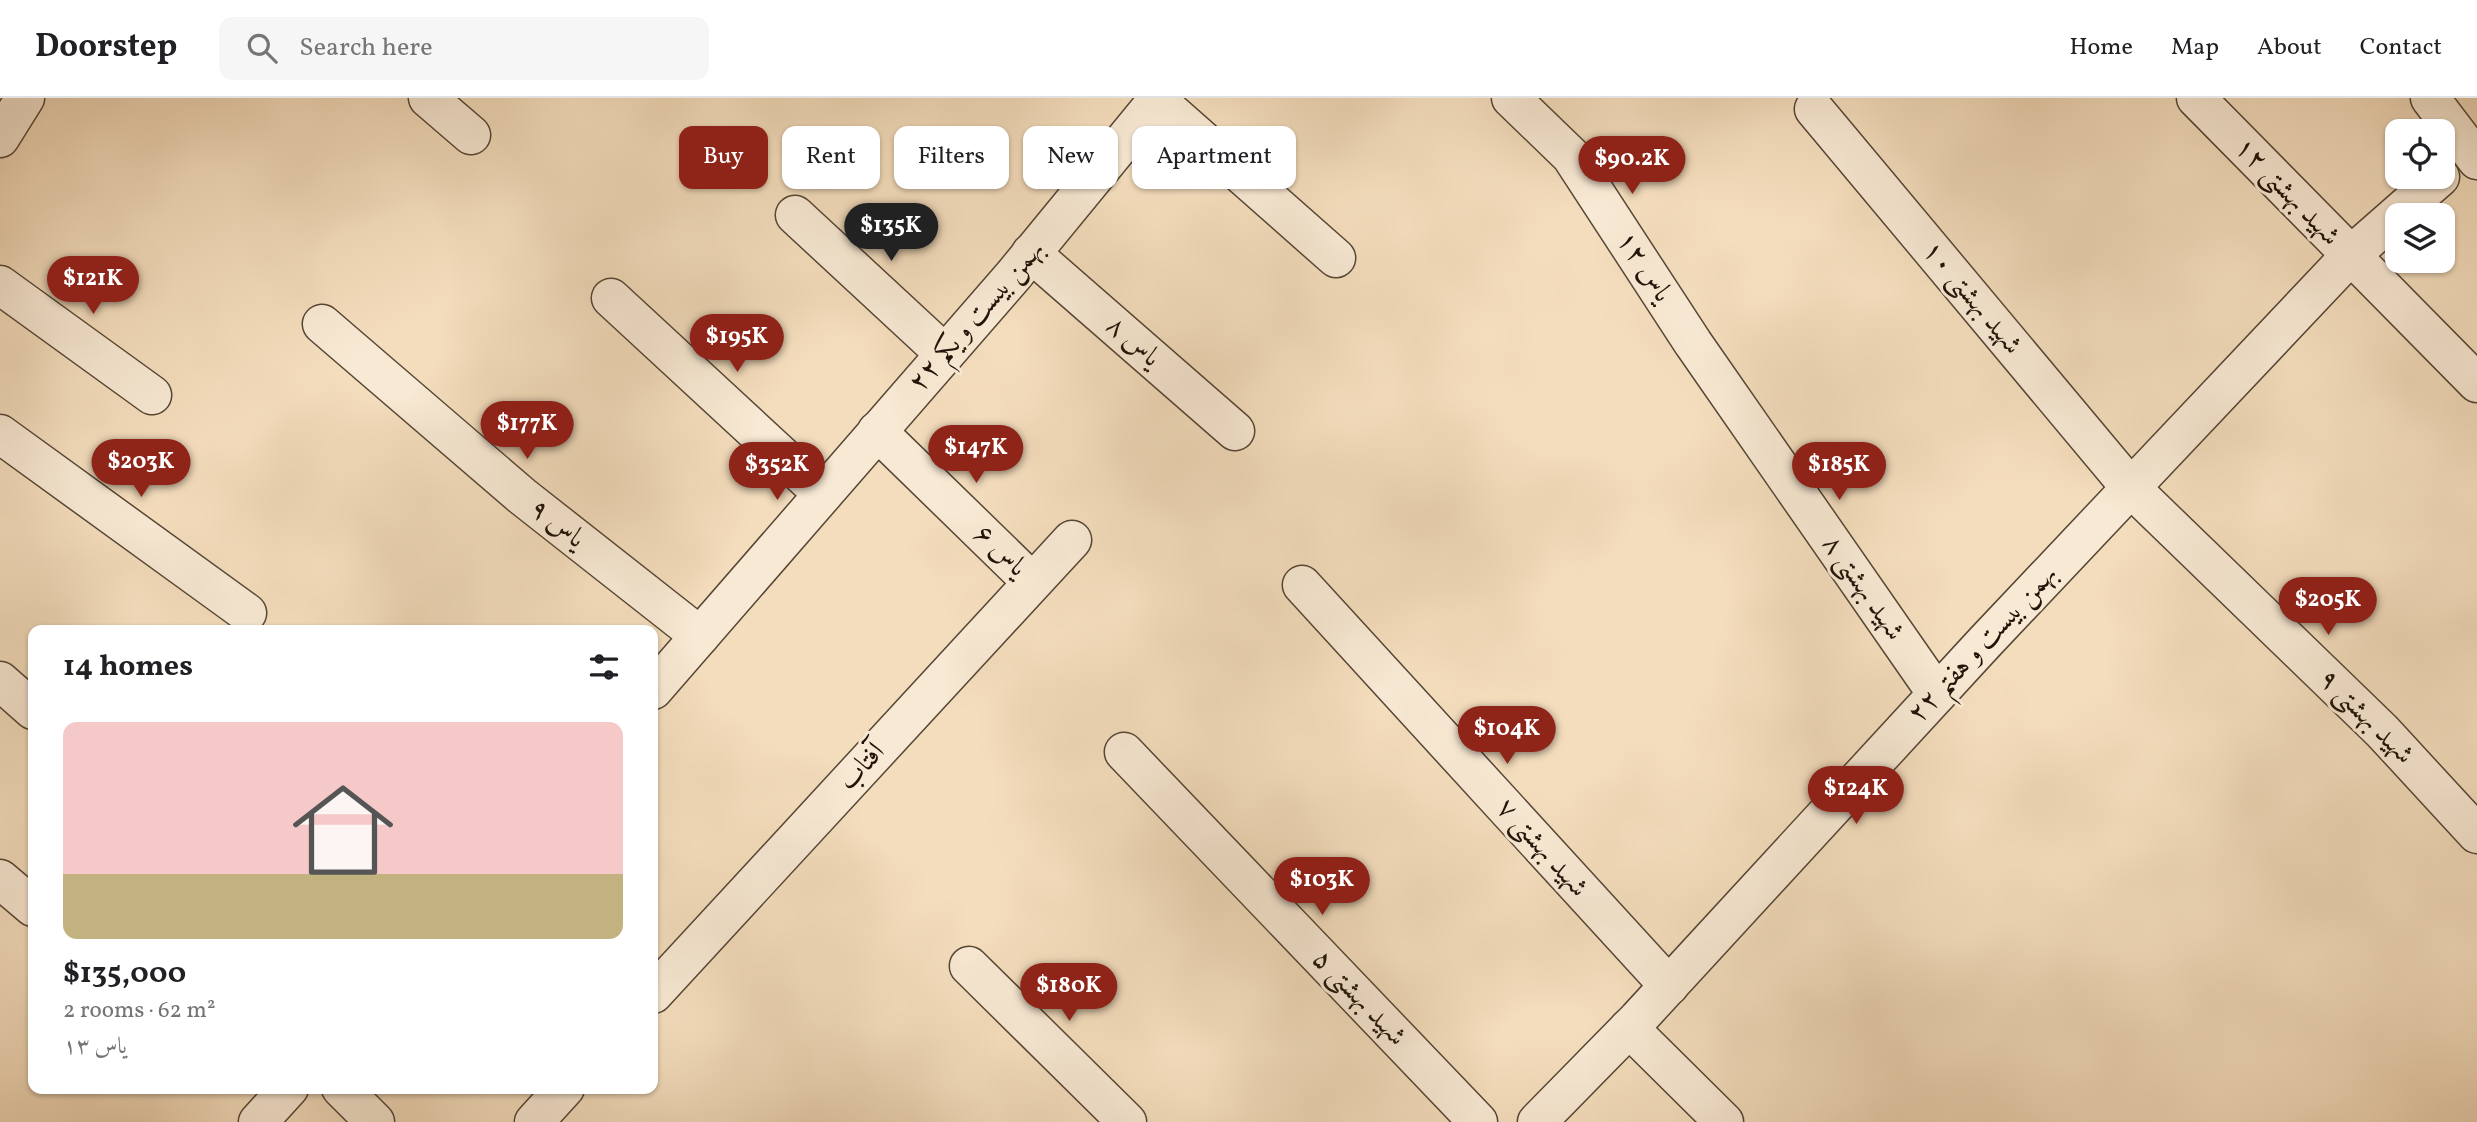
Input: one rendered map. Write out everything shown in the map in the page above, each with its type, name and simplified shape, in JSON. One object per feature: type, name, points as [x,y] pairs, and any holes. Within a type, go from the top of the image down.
[{"type":"street","points":[[0,138],[26,98]]},
{"type":"street","points":[[429,98],[471,135]]},
{"type":"street","name":"یاس ۱۲","points":[[1511,98],[1571,156],[1693,343]]},
{"type":"street","name":"شهید بهشتی ۱۲","points":[[2196,98],[2477,383]]},
{"type":"street","points":[[2430,98],[2461,162]]},
{"type":"street","points":[[1158,99],[1336,258]]},
{"type":"street","name":"۲۲ بهمن بیست و یکم","points":[[658,684],[945,354],[1158,99]]},
{"type":"street","name":"شهید بهشتی ۱۰","points":[[1814,110],[2130,487]]},
{"type":"street","name":"۲۲ بهمن بیست و هفتم","points":[[1537,1122],[1669,986],[2130,487],[2350,256],[2461,162]]},
{"type":"street","points":[[795,215],[945,354]]},
{"type":"street","name":"یاس ۸","points":[[1031,253],[1236,431]]},
{"type":"street","points":[[0,285],[152,395]]},
{"type":"street","points":[[611,298],[823,494]]},
{"type":"street","name":"یاس ۹","points":[[322,324],[522,496],[700,636]]},
{"type":"street","name":"شهید بهشتی ۸","points":[[1693,343],[1937,694]]},
{"type":"street","name":"یاس ۶","points":[[877,431],[1032,582]]},
{"type":"street","points":[[0,434],[247,613]]},
{"type":"street","name":"شهید بهشتی ۹","points":[[2130,487],[2382,731],[2477,834]]},
{"type":"street","name":"آفتاب","points":[[658,989],[1072,540]]},
{"type":"street","name":"شهید بهشتی ۷","points":[[1302,586],[1669,986]]},
{"type":"street","points":[[0,681],[28,705]]},
{"type":"street","name":"شهید بهشتی ۵","points":[[1124,752],[1478,1122]]},
{"type":"street","points":[[0,879],[28,903]]},
{"type":"street","points":[[969,966],[1127,1122]]},
{"type":"street","points":[[1629,1028],[1724,1122]]},
{"type":"street","points":[[347,1094],[375,1122]]},
{"type":"street","points":[[534,1122],[560,1094]]}]
